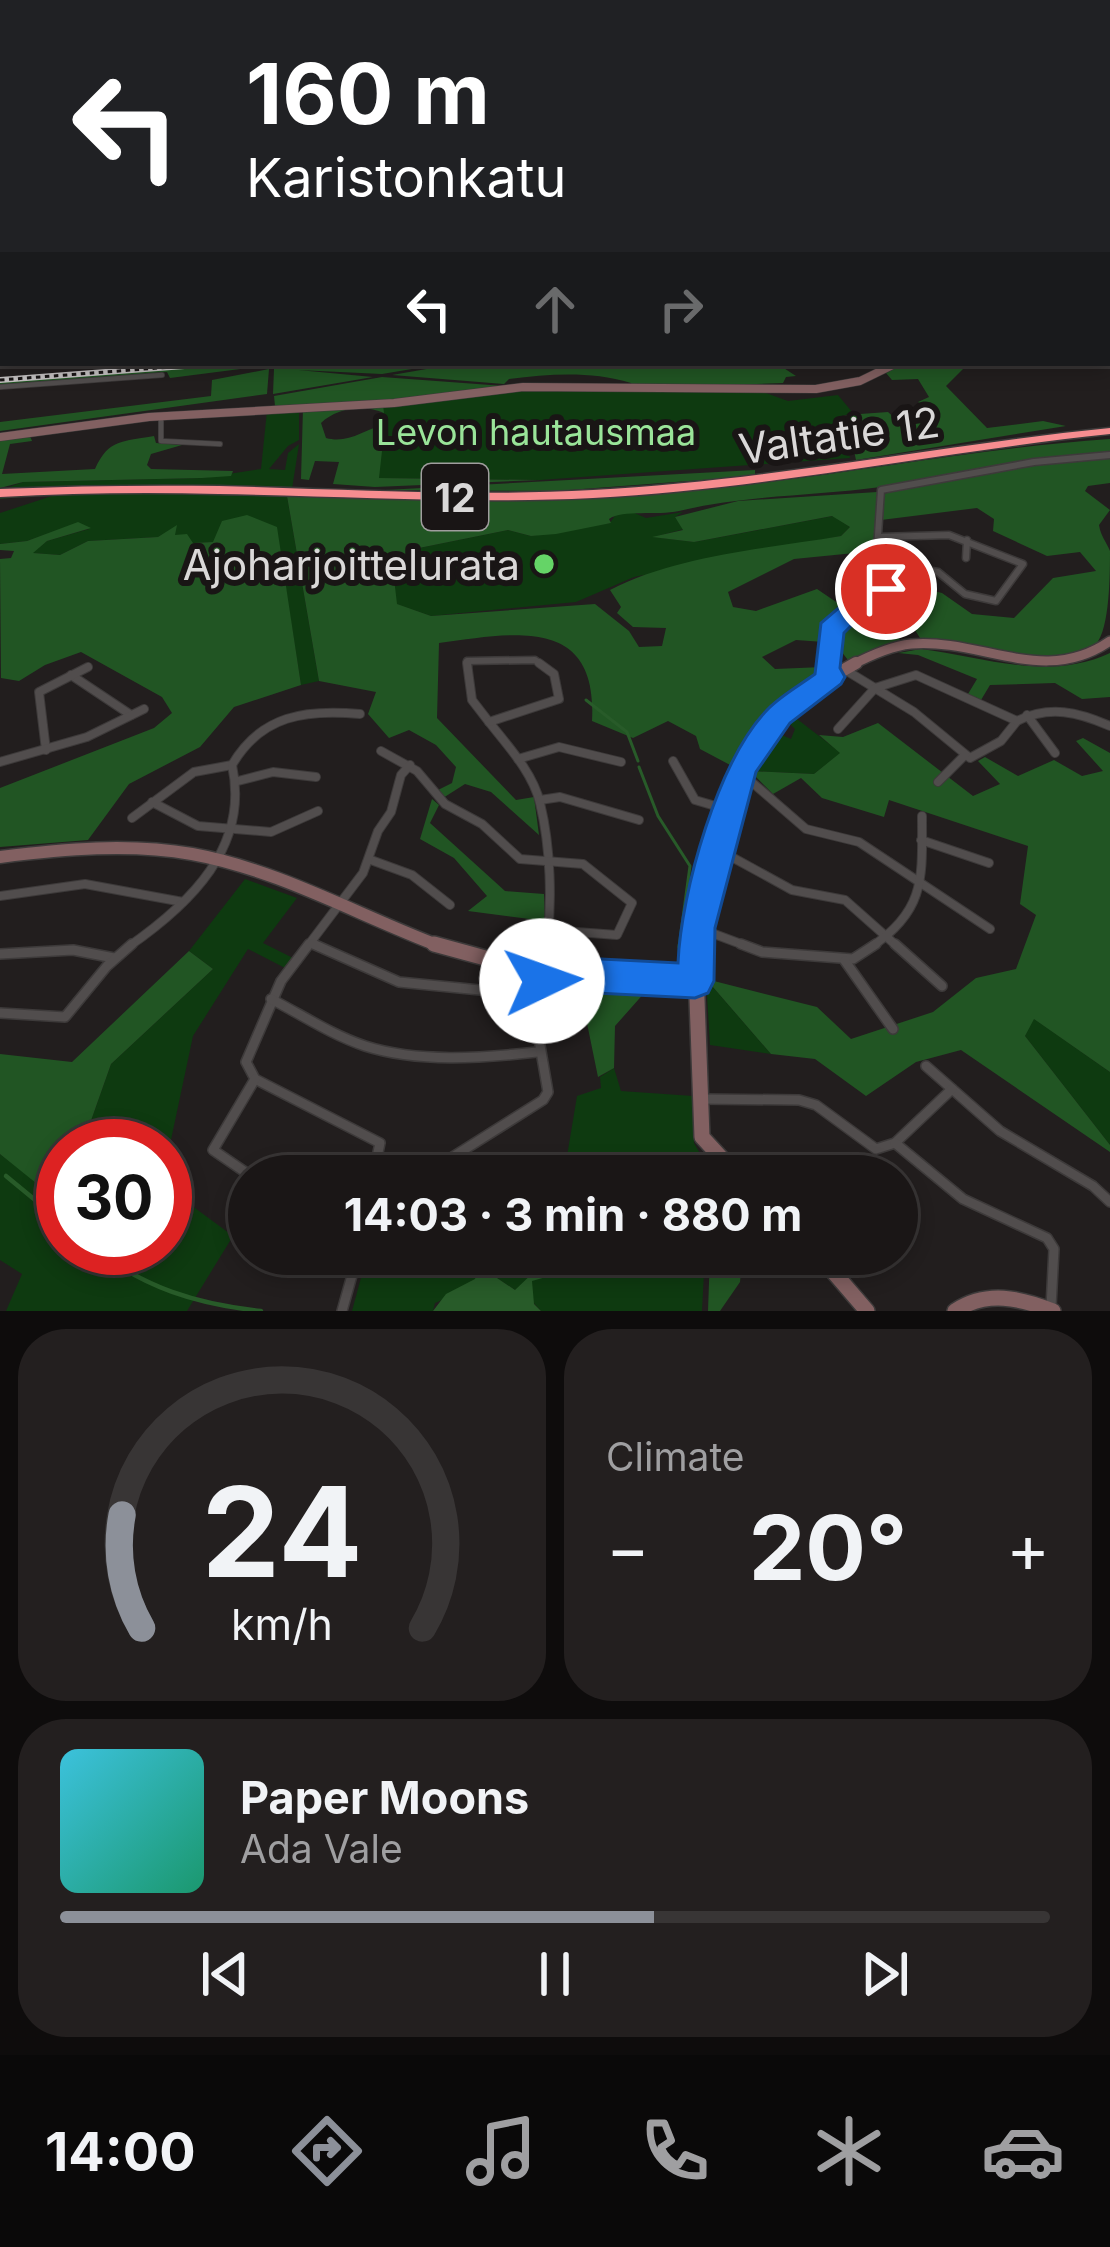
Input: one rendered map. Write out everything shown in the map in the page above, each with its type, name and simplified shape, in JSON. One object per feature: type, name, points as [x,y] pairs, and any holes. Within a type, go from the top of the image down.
[{"type":"highway","name":"Valtatie 12","points":[[0,494],[151,488],[390,496],[569,495],[768,480],[1108,429]]},
{"type":"street","points":[[0,437],[161,416],[416,401],[512,388],[784,391],[838,386],[892,366]]},
{"type":"street","points":[[0,386],[162,375]]},
{"type":"street","points":[[161,416],[161,441],[220,444]]},
{"type":"street","points":[[1110,455],[1034,462],[881,490],[879,562],[886,594],[851,611],[831,630],[826,670],[875,688],[925,720],[965,755],[980,757],[1027,715],[1061,710],[1110,726]]},
{"type":"street","points":[[878,537],[940,533],[1023,564],[1001,599],[965,594],[960,585],[931,569],[879,562]]},
{"type":"street","points":[[966,558],[967,540]]},
{"type":"street","points":[[716,1155],[707,1147],[702,1099],[697,928],[738,776],[755,744],[779,716],[837,673],[907,644],[1050,661],[1088,656],[1110,641]]},
{"type":"street","points":[[449,1155],[547,1096],[538,1052],[550,930],[540,800],[518,759],[489,722],[472,700],[466,661],[535,660],[556,679],[559,699],[489,722]]},
{"type":"street","points":[[46,751],[38,692],[88,667]]},
{"type":"street","points":[[71,675],[131,715]]},
{"type":"street","points":[[838,729],[875,688],[921,676],[1017,721]]},
{"type":"street","points":[[0,762],[46,751],[144,709]]},
{"type":"street","points":[[132,818],[194,772],[232,765],[256,729],[270,721],[324,711],[359,714]]},
{"type":"street","points":[[1027,715],[1055,753]]},
{"type":"street","points":[[518,759],[543,747],[568,744],[621,762]]},
{"type":"street","points":[[381,752],[410,765],[445,804],[482,824],[520,860],[570,860],[596,871],[632,907],[617,934],[550,930]]},
{"type":"street","points":[[938,782],[965,755]]},
{"type":"street","points":[[673,761],[695,800],[729,810]]},
{"type":"street","points":[[0,1013],[60,1018],[70,1013],[114,958],[183,902],[218,860],[233,827],[238,781],[232,765]]},
{"type":"street","points":[[378,1155],[380,1143],[255,1079],[246,1061],[271,1000],[370,859],[401,775],[410,765]]},
{"type":"street","points":[[238,781],[273,772],[316,777]]},
{"type":"street","points":[[738,776],[755,781],[806,829],[860,842],[922,888],[990,929]]},
{"type":"street","points":[[540,800],[560,796],[639,820]]},
{"type":"street","points":[[152,802],[190,824],[280,831],[318,811]]},
{"type":"street","points":[[697,928],[761,952],[845,961],[888,936],[922,888],[922,816]]},
{"type":"street","points":[[921,840],[989,863]]},
{"type":"street","points":[[0,857],[105,847],[218,860],[427,944],[543,973],[695,981]]},
{"type":"street","points":[[719,850],[792,890],[845,900],[942,986]]},
{"type":"street","points":[[370,859],[412,875],[450,904]]},
{"type":"street","points":[[0,896],[85,884],[183,902]]},
{"type":"street","points":[[313,944],[399,982],[540,996]]},
{"type":"street","points":[[0,954],[73,950],[114,958]]},
{"type":"street","points":[[845,961],[893,1029]]},
{"type":"street","points":[[271,1000],[350,1039],[384,1050],[501,1057],[538,1052]]},
{"type":"street","points":[[926,1066],[1000,1131],[1093,1186],[1110,1202]]},
{"type":"street","points":[[228,1161],[213,1150],[255,1079]]},
{"type":"street","points":[[702,1099],[800,1100],[816,1106],[876,1149],[895,1143],[952,1089]]},
{"type":"street","points":[[895,1143],[963,1199],[1047,1238],[1054,1249],[1051,1311],[1012,1296],[964,1304],[955,1311]]},
{"type":"street","points":[[344,1307],[352,1275]]},
{"type":"street","points":[[836,1275],[867,1311]]},
{"type":"green space","name":"Levon hautausmaa","points":[[572,388],[766,393],[788,401],[838,395],[853,413],[842,416],[850,458],[540,480],[378,478],[383,405]]},
{"type":"green space","points":[[299,409],[299,440],[269,469],[285,470],[288,453],[299,444],[292,489],[9,487],[23,482],[202,478],[261,469],[267,411]]},
{"type":"green space","points":[[68,492],[287,496],[319,681],[301,685],[276,527],[193,543],[174,535],[176,527],[158,537],[88,541],[60,555],[32,553],[47,541],[89,529],[78,523],[27,541],[0,544],[0,513],[58,494],[0,496]]},
{"type":"green space","name":"Ajoharjoittelurata","points":[[630,511],[646,518],[683,512],[675,517],[684,529],[654,537],[694,542],[833,516],[850,527],[841,536],[634,577],[576,602],[431,616],[396,604],[393,569],[419,548],[508,530],[531,536],[610,523],[616,514]]},
{"type":"green space","points":[[792,715],[841,753],[814,774],[750,771],[777,733],[791,739],[795,729],[787,721]]},
{"type":"green space","points":[[245,879],[297,898],[263,943],[295,959],[287,969],[248,949],[193,1036],[175,1119],[92,1119],[111,1064],[213,969],[189,951]]},
{"type":"green space","points":[[706,979],[771,1054],[710,1045]]},
{"type":"green space","points":[[1033,1018],[1110,1072],[1110,1145],[1025,1036]]},
{"type":"green space","points":[[614,1068],[621,1091],[693,1096],[694,1143],[701,1155],[567,1155],[577,1096],[601,1088],[600,1077]]},
{"type":"green space","points":[[0,1154],[36,1181],[36,1275],[192,1275],[192,1206],[228,1232],[228,1244],[187,1311],[6,1311],[22,1274],[0,1260]]},
{"type":"green space","points":[[362,1275],[704,1275],[702,1311],[541,1311],[520,1288],[515,1290],[497,1278],[435,1303],[433,1311],[352,1311]]},
{"type":"shaded area","points":[[263,366],[170,378],[167,372],[0,385],[0,381]]},
{"type":"shaded area","points":[[430,366],[382,374],[298,370],[373,377],[273,394],[274,369],[283,369],[270,367]]},
{"type":"shaded area","points":[[444,366],[781,366],[796,376],[786,377],[783,383],[633,388],[631,383],[585,375],[525,377],[504,384],[392,375]]},
{"type":"shaded area","points":[[898,366],[966,366],[946,386],[987,428],[1043,421],[1066,426],[856,460],[846,415],[888,412],[899,422],[935,412],[918,402],[929,397],[918,379],[892,380],[886,373]]},
{"type":"shaded area","points":[[269,369],[267,394],[0,431],[0,422],[211,396],[212,380]]},
{"type":"shaded area","points":[[382,377],[504,386],[395,402],[275,406],[274,396]]},
{"type":"shaded area","points":[[383,405],[384,413],[351,409],[321,423],[326,438],[334,439],[385,424],[379,478],[540,480],[375,487],[333,484],[339,462],[315,461],[309,480],[301,479],[303,408]]},
{"type":"shaded area","points":[[30,436],[32,441],[10,444],[2,474],[95,469],[112,447],[154,436],[156,443],[182,445],[151,454],[147,465],[151,469],[233,471],[231,476],[23,482],[0,488],[0,440]]},
{"type":"shaded area","points":[[1110,439],[1110,452],[881,487],[741,501],[877,492],[875,551],[794,559],[728,592],[733,607],[756,611],[817,589],[848,610],[828,629],[824,642],[796,640],[762,657],[775,669],[823,667],[822,674],[774,709],[732,766],[700,749],[696,736],[668,721],[633,738],[592,721],[590,687],[581,663],[566,647],[546,638],[495,636],[439,643],[437,718],[516,800],[534,797],[539,835],[491,792],[465,784],[443,798],[436,791],[452,783],[456,767],[436,745],[409,730],[389,738],[368,714],[376,692],[319,681],[287,496],[484,500],[632,496]],"holes":[[[737,501],[675,517],[683,530],[652,537],[694,542],[832,516],[850,527],[841,536],[693,561],[610,590],[621,607],[617,613],[633,627],[666,628],[662,646],[639,647],[629,631],[595,604],[431,616],[397,604],[393,570],[419,548],[508,530],[531,536],[556,534],[611,523],[609,519],[623,514]]]},
{"type":"shaded area","points":[[1110,457],[1110,483],[1088,486],[1085,491],[1110,510],[1099,525],[1110,551],[1110,572],[1107,614],[1096,644],[1054,655],[1009,654],[920,638],[913,627],[895,629],[900,640],[848,660],[830,637],[843,620],[888,598],[886,579],[942,593],[972,614],[1014,618],[1053,578],[1096,571],[1080,552],[1047,556],[993,531],[994,519],[977,508],[881,520],[882,494],[1030,464]]},
{"type":"shaded area","points":[[755,470],[755,476],[556,491],[385,490]]},
{"type":"shaded area","points":[[247,515],[277,527],[301,685],[234,707],[200,747],[129,784],[88,840],[0,847],[0,788],[154,728],[172,713],[162,697],[81,652],[19,681],[1,678],[0,559],[11,558],[14,551],[0,550],[0,544],[27,541],[78,522],[91,528],[47,541],[33,553],[60,555],[88,541],[158,537],[177,525],[175,535],[187,534],[193,543],[213,542],[222,521]]},
{"type":"shaded area","points":[[921,649],[1040,667],[1110,653],[1110,697],[1082,699],[1055,683],[990,685],[981,700],[968,694],[977,679],[918,655],[898,653]]},
{"type":"shaded area","points":[[878,723],[973,796],[1000,784],[978,761],[985,757],[1018,776],[1054,760],[1082,776],[1103,771],[1076,741],[1083,738],[1110,753],[1110,1072],[1034,1019],[1025,1036],[1110,1145],[1110,1152],[961,1050],[916,1062],[866,1096],[815,1059],[771,1054],[706,979],[817,1007],[851,1039],[933,1012],[976,978],[1016,969],[1036,915],[1020,904],[1028,846],[889,800],[884,817],[822,798],[801,778],[773,794],[750,771],[814,774],[840,753],[819,735],[843,737]]},
{"type":"shaded area","points":[[432,799],[439,805],[430,823],[505,891],[544,894],[545,921],[468,911],[487,896],[454,858],[420,839]]},
{"type":"shaded area","points":[[189,951],[213,969],[111,1064],[92,1119],[36,1119],[36,1183],[0,1154],[0,1054],[72,1062]]},
{"type":"shaded area","points":[[580,989],[646,991],[615,1026],[614,1068],[598,1077]]},
{"type":"shaded area","points":[[477,1275],[497,1278],[515,1290],[531,1275],[553,1275],[532,1281],[534,1304],[541,1311],[433,1311],[446,1294]]},
{"type":"shaded area","points":[[709,1275],[741,1275],[720,1311],[708,1311]]},
{"type":"waterway","points":[[586,700],[627,732],[638,761]]},
{"type":"waterway","points":[[639,767],[658,816],[690,866],[679,947]]},
{"type":"waterway","points":[[680,944],[680,971]]},
{"type":"waterway","points":[[6,1176],[36,1201]]},
{"type":"waterway","points":[[134,1275],[172,1292],[261,1311]]},
{"type":"railway","points":[[0,380],[184,366]]},
{"type":"place","name":"Ajoharjoittelurata","points":[[544,564]]},
{"type":"route","points":[[542,981],[543,973],[695,981],[697,928],[741,768],[779,716],[831,677],[826,670],[831,630],[857,607],[884,598],[886,589]]}]
